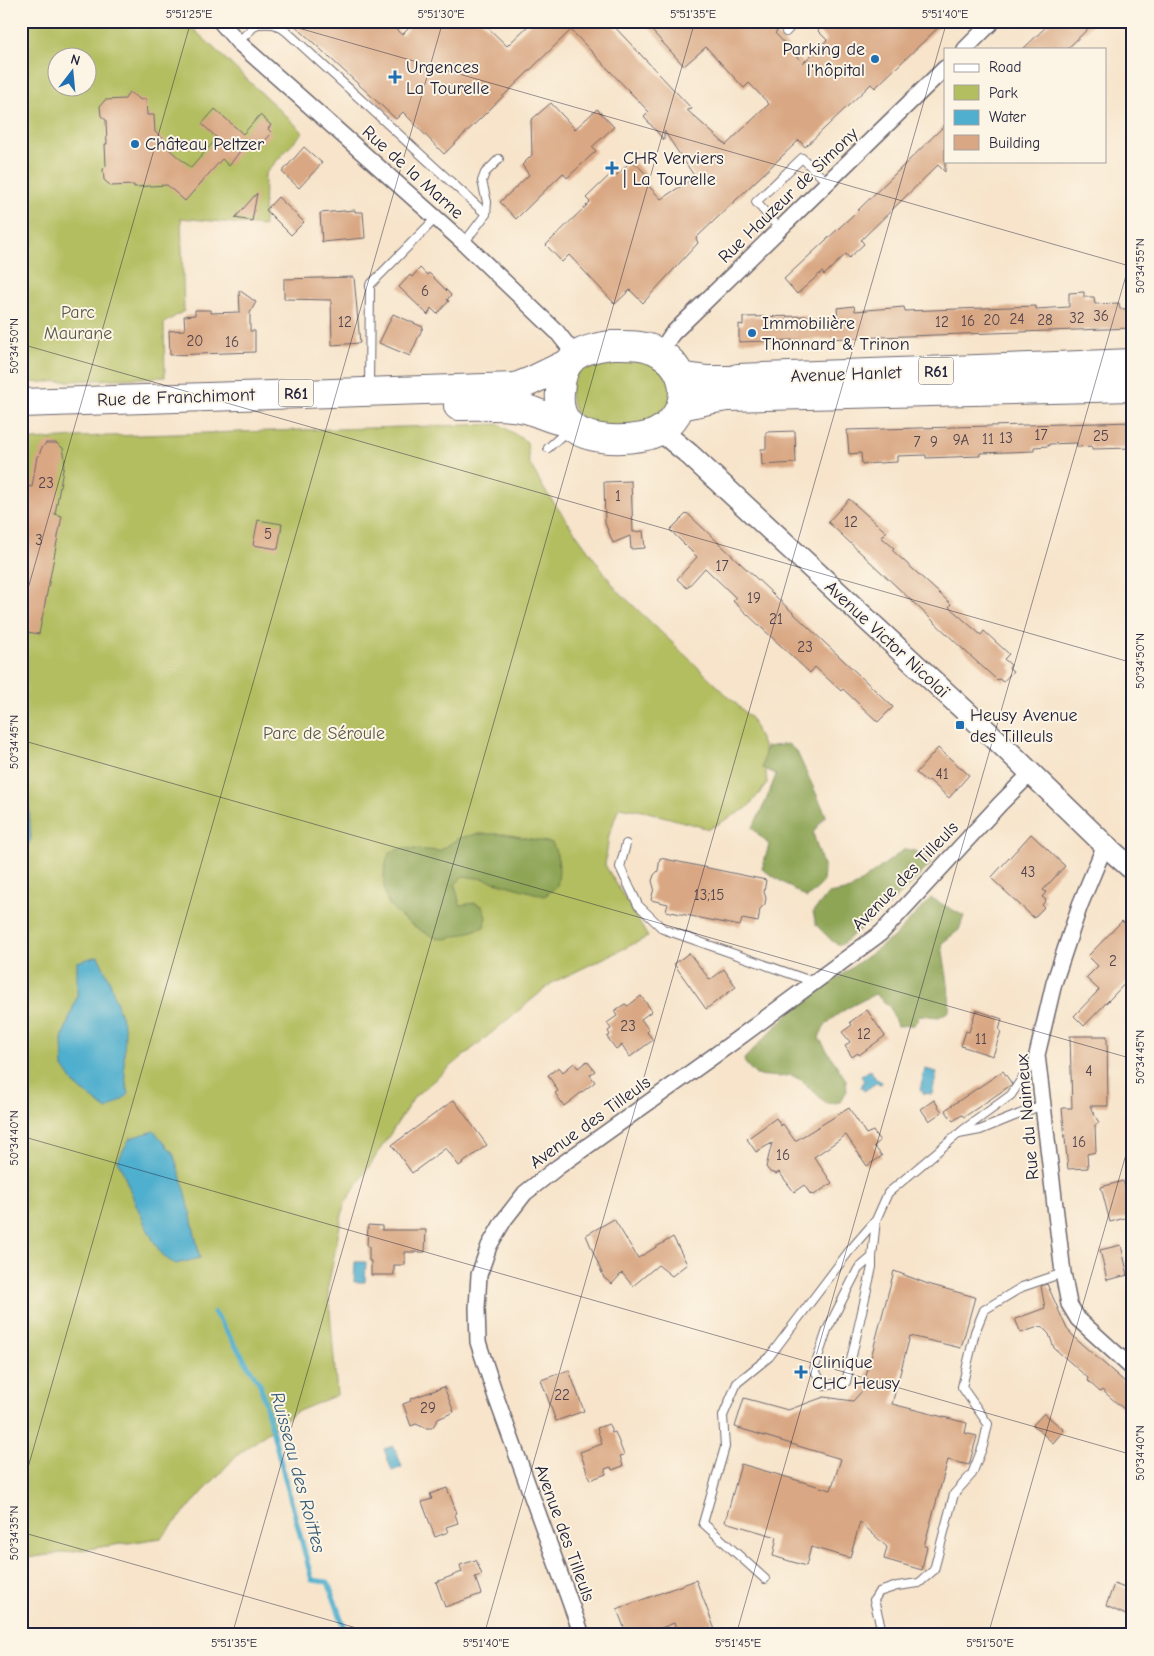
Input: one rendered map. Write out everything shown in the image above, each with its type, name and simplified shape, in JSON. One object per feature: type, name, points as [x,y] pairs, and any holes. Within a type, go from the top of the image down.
[{"type":"highway","name":"R61","points":[[571,360],[597,347],[612,345],[644,346],[660,352]]},
{"type":"highway","points":[[660,352],[673,362],[680,374],[683,390],[681,406],[674,421],[661,431]]},
{"type":"highway","name":"Rue de Franchimont","points":[[24,403],[516,387],[532,382],[571,360]]},
{"type":"highway","points":[[570,424],[563,415],[560,394],[562,373],[571,360]]},
{"type":"highway","name":"Avenue Hanlet","points":[[738,378],[1133,363]]},
{"type":"highway","name":"Avenue Hanlet","points":[[681,406],[728,398],[1133,387]]},
{"type":"highway","name":"Rue de Franchimont","points":[[24,403],[490,406],[525,409],[570,424]]},
{"type":"highway","name":"R61","points":[[570,424],[588,436],[607,439],[644,437],[661,431]]},
{"type":"main road","name":"Avenue Hanlet","points":[[680,374],[707,378],[738,378]]},
{"type":"street","name":"Rue de la Marne","points":[[220,21],[238,42],[464,243],[557,332],[571,360]]},
{"type":"street","points":[[966,48],[993,21]]},
{"type":"street","name":"Rue Hauzeur de Simony","points":[[660,352],[672,334],[944,69]]},
{"type":"street","name":"Avenue Victor Nicolaï","points":[[661,431],[1031,773],[1133,870]]},
{"type":"street","name":"Avenue des Tilleuls","points":[[582,1635],[478,1342],[476,1308],[479,1275],[489,1246],[504,1220],[525,1193],[881,933],[1031,773]]},
{"type":"street","name":"Rue du Naimeux","points":[[1105,845],[1080,905],[1054,983],[1037,1056],[1063,1274],[1069,1304],[1078,1319],[1133,1369]]},
{"type":"lane","points":[[786,32],[796,21]]},
{"type":"lane","points":[[238,42],[259,22],[270,22],[287,32],[486,214]]},
{"type":"lane","points":[[779,228],[756,202],[802,158],[828,183]]},
{"type":"lane","points":[[464,243],[486,214],[487,202],[482,180],[484,172],[498,159]]},
{"type":"lane","points":[[369,391],[370,285],[436,218]]},
{"type":"lane","points":[[548,448],[570,424]]},
{"type":"lane","points":[[626,844],[620,866],[638,906],[663,929],[814,982]]},
{"type":"lane","points":[[765,1579],[703,1523],[725,1447],[723,1416],[737,1383],[769,1358],[850,1250],[876,1220],[888,1193],[959,1134],[1011,1095],[1037,1056]]},
{"type":"lane","points":[[959,1134],[989,1127],[1042,1105]]},
{"type":"lane","points":[[872,1257],[858,1269],[827,1330],[814,1369],[824,1386],[846,1382],[872,1267],[876,1220]]},
{"type":"lane","points":[[883,1635],[874,1600],[879,1592],[897,1586],[919,1583],[934,1570],[954,1494],[972,1474],[983,1446],[988,1424],[962,1387],[974,1332],[984,1310],[1022,1287],[1063,1274]]},
{"type":"green space","name":"Parc Maurane","points":[[21,21],[185,21],[303,132],[265,174],[264,226],[181,218],[184,311],[164,323],[165,377],[23,383],[21,379]]},
{"type":"green space","points":[[596,357],[658,361],[673,389],[669,408],[647,426],[608,427],[589,424],[575,412],[570,396],[573,378],[582,363]]},
{"type":"green space","name":"Parc de Séroule","points":[[499,424],[527,442],[529,462],[544,489],[616,589],[751,718],[764,748],[767,784],[747,808],[709,829],[648,812],[619,807],[609,835],[605,865],[648,937],[552,983],[415,1096],[344,1205],[328,1287],[337,1395],[294,1413],[235,1457],[161,1538],[21,1559],[21,441],[76,437]]},
{"type":"green space","points":[[788,744],[797,752],[826,815],[813,833],[824,869],[823,883],[807,898],[762,869],[769,845],[752,828],[765,803],[776,775],[762,768],[766,747]]},
{"type":"green space","points":[[477,834],[505,834],[552,843],[559,864],[557,886],[545,896],[484,879],[463,876],[455,885],[460,905],[475,903],[482,906],[486,917],[484,927],[447,939],[437,938],[422,931],[393,909],[386,898],[384,885],[384,871],[390,852],[402,848],[439,851],[459,838]]},
{"type":"green space","points":[[905,849],[920,853],[930,865],[888,906],[841,945],[833,942],[816,925],[813,912],[828,894],[850,890]]},
{"type":"green space","points":[[931,898],[964,916],[959,930],[942,943],[948,986],[949,1011],[939,1017],[920,1015],[914,1025],[897,1026],[890,1007],[875,994],[842,1011],[828,1023],[819,1038],[846,1080],[847,1091],[840,1102],[827,1104],[801,1080],[791,1075],[779,1077],[756,1075],[745,1063],[744,1059],[788,1014],[895,936]]},
{"type":"water","points":[[21,787],[28,795],[31,839],[21,859]]},
{"type":"water","points":[[98,956],[109,979],[125,1029],[124,1068],[128,1095],[107,1110],[75,1085],[63,1067],[62,1039],[77,996],[77,962]]},
{"type":"water","points":[[925,1069],[937,1072],[932,1094],[923,1093],[920,1090]]},
{"type":"water","points":[[870,1070],[876,1079],[882,1082],[881,1084],[876,1083],[864,1091],[861,1087],[864,1081],[861,1076]]},
{"type":"water","points":[[154,1131],[173,1153],[186,1193],[200,1258],[176,1264],[167,1259],[160,1251],[139,1212],[118,1160],[130,1138]]},
{"type":"water","points":[[355,1262],[366,1262],[365,1282],[354,1282]]},
{"type":"water","points":[[394,1446],[402,1467],[392,1471],[384,1449]]},
{"type":"building","points":[[290,21],[387,21],[402,35],[416,21],[481,21],[507,46],[533,21],[609,21],[692,109],[687,110],[726,145],[769,104],[749,83],[744,88],[706,47],[684,66],[643,21],[787,21],[775,33],[803,63],[827,40],[818,31],[823,21],[945,21],[875,88],[871,84],[805,147],[799,140],[696,238],[698,243],[643,303],[630,290],[615,304],[569,255],[562,262],[546,245],[590,202],[586,198],[614,171],[617,175],[632,160],[649,177],[644,181],[661,199],[695,177],[664,131],[664,140],[644,117],[649,112],[571,30],[444,154],[403,112],[396,119]]},
{"type":"building","points":[[1052,21],[1096,21],[1068,48],[1024,48]]},
{"type":"building","name":"Château Peltzer","points":[[129,92],[141,100],[146,99],[147,115],[154,115],[155,132],[167,142],[164,145],[191,168],[217,138],[202,124],[215,109],[243,134],[260,115],[271,125],[268,129],[272,133],[262,144],[258,140],[254,144],[249,139],[229,166],[222,159],[185,201],[167,185],[111,186],[104,180],[103,169],[106,166],[105,144],[107,144],[106,120],[101,116],[100,106],[105,100],[125,99]]},
{"type":"building","points":[[551,103],[575,129],[597,109],[614,127],[592,147],[596,151],[567,178],[563,173],[516,219],[500,202],[529,175],[522,165],[532,155],[531,120]]},
{"type":"building","points":[[944,126],[945,172],[938,165],[861,240],[864,244],[849,258],[846,254],[824,275],[822,272],[797,294],[784,279]]},
{"type":"building","points":[[304,147],[322,163],[299,188],[282,172]]},
{"type":"building","points":[[257,193],[252,221],[235,218]]},
{"type":"building","points":[[278,197],[304,222],[291,235],[266,210]]},
{"type":"building","points":[[355,210],[355,212],[363,212],[365,238],[322,242],[320,213]]},
{"type":"building","points":[[420,268],[427,275],[429,273],[451,295],[447,300],[449,301],[437,314],[431,308],[428,315],[399,287],[410,275],[412,277]]},
{"type":"building","points":[[354,277],[360,343],[332,345],[331,300],[284,299],[284,279]]},
{"type":"building","points":[[239,290],[256,302],[250,313],[250,331],[255,331],[255,352],[170,355],[169,331],[185,330],[184,316],[195,315],[195,310],[211,310],[211,313],[240,312]]},
{"type":"building","points":[[1084,292],[1084,297],[1094,297],[1095,304],[1119,303],[1120,309],[1133,309],[1133,328],[739,342],[739,324],[743,325],[743,317],[808,316],[808,320],[838,319],[837,308],[854,306],[855,311],[904,307],[905,311],[1036,306],[1036,309],[1069,307],[1069,293]]},
{"type":"building","points":[[393,314],[423,327],[410,356],[379,343]]},
{"type":"building","points":[[1133,422],[1133,448],[1092,449],[1092,446],[1077,447],[1077,443],[1049,444],[1049,446],[1034,447],[1034,451],[926,458],[926,455],[897,456],[897,462],[862,464],[861,453],[849,454],[847,430]]},
{"type":"building","points":[[795,431],[796,463],[762,465],[761,449],[766,449],[766,432]]},
{"type":"building","points":[[46,443],[56,443],[63,448],[65,459],[55,514],[62,516],[39,634],[21,631],[21,484],[32,487],[37,456],[39,456],[41,449]]},
{"type":"building","points":[[631,481],[633,532],[643,531],[645,548],[631,549],[630,536],[613,543],[605,523],[604,482]]},
{"type":"building","points":[[849,499],[886,532],[881,537],[894,548],[892,550],[951,604],[949,607],[981,635],[984,631],[1009,654],[1004,659],[1011,665],[1009,668],[1013,671],[1003,682],[999,679],[997,680],[966,652],[828,522]]},
{"type":"building","points":[[687,513],[893,707],[878,722],[843,689],[841,691],[815,667],[810,673],[733,601],[736,598],[705,568],[687,588],[677,579],[697,557],[670,530]]},
{"type":"building","points":[[258,520],[282,524],[278,549],[253,545]]},
{"type":"building","points":[[938,748],[969,775],[949,798],[929,780],[927,782],[916,773]]},
{"type":"building","points":[[1031,834],[1065,866],[1043,890],[1046,892],[1042,897],[1046,900],[1042,905],[1044,907],[1034,918],[991,878]]},
{"type":"building","points":[[660,858],[766,880],[765,904],[760,909],[758,922],[742,919],[740,926],[666,911],[668,904],[651,900],[654,888],[652,881],[658,871]]},
{"type":"building","points":[[1122,921],[1133,931],[1133,975],[1084,1026],[1074,1016],[1099,990],[1086,978],[1098,966],[1088,956]]},
{"type":"building","points":[[689,953],[710,980],[724,969],[736,987],[706,1009],[674,964]]},
{"type":"building","points":[[641,996],[652,1011],[641,1019],[653,1040],[630,1057],[622,1045],[616,1049],[607,1037],[610,1035],[608,1031],[611,1029],[607,1023],[617,1016],[614,1011],[625,1004],[628,1006]]},
{"type":"building","points":[[867,1010],[885,1036],[859,1055],[858,1053],[852,1057],[845,1046],[850,1042],[842,1032],[852,1025],[850,1022]]},
{"type":"building","points":[[976,1010],[1002,1019],[999,1030],[1001,1031],[993,1056],[961,1046],[966,1031],[969,1032]]},
{"type":"building","points":[[1070,1036],[1107,1036],[1108,1106],[1090,1106],[1099,1123],[1095,1125],[1096,1152],[1087,1154],[1088,1168],[1068,1169],[1062,1108],[1072,1108]]},
{"type":"building","points":[[587,1061],[595,1071],[590,1075],[595,1082],[564,1106],[555,1093],[558,1091],[548,1075],[559,1067],[563,1072],[574,1063],[578,1068]]},
{"type":"building","points":[[1003,1071],[1012,1084],[964,1117],[962,1115],[953,1121],[945,1110]]},
{"type":"building","points":[[454,1100],[487,1145],[459,1166],[446,1148],[412,1173],[392,1145]]},
{"type":"building","points":[[934,1100],[942,1112],[929,1121],[921,1109]]},
{"type":"building","points":[[849,1108],[866,1134],[873,1131],[880,1141],[874,1146],[882,1156],[867,1166],[846,1135],[814,1157],[832,1183],[814,1195],[811,1195],[804,1185],[794,1192],[779,1172],[776,1174],[770,1172],[766,1167],[772,1143],[756,1152],[747,1139],[776,1118],[781,1126],[783,1124],[795,1141]]},
{"type":"building","points":[[1123,1181],[1132,1216],[1110,1222],[1101,1187]]},
{"type":"building","points":[[614,1219],[638,1258],[673,1237],[687,1264],[672,1276],[658,1265],[633,1286],[622,1273],[612,1284],[604,1278],[586,1235]]},
{"type":"building","points":[[368,1225],[382,1226],[382,1230],[426,1230],[425,1252],[405,1252],[405,1265],[394,1265],[394,1275],[371,1275],[369,1246],[367,1246]]},
{"type":"building","points":[[1121,1245],[1128,1275],[1107,1280],[1100,1250]]},
{"type":"building","points":[[894,1271],[928,1284],[975,1297],[961,1348],[910,1336],[892,1404],[967,1423],[965,1433],[977,1436],[969,1465],[948,1460],[924,1546],[927,1546],[922,1570],[884,1559],[887,1547],[860,1522],[850,1558],[811,1547],[806,1566],[773,1556],[777,1537],[725,1522],[741,1464],[831,1490],[841,1459],[735,1427],[744,1398],[788,1410],[824,1397],[853,1401],[862,1391]]},
{"type":"building","points":[[1047,1284],[1067,1329],[1133,1389],[1133,1417],[1102,1390],[1100,1392],[1087,1380],[1088,1378],[1054,1348],[1049,1334],[1041,1326],[1021,1333],[1015,1319],[1045,1308],[1041,1286]]},
{"type":"building","points":[[569,1370],[584,1411],[556,1421],[541,1380]]},
{"type":"building","points":[[444,1387],[454,1412],[438,1419],[432,1428],[425,1428],[416,1424],[411,1426],[403,1404],[411,1401],[410,1399]]},
{"type":"building","points":[[1044,1413],[1064,1430],[1053,1443],[1033,1425]]},
{"type":"building","points":[[609,1424],[612,1433],[615,1432],[624,1455],[620,1456],[623,1466],[612,1470],[611,1467],[605,1469],[606,1474],[590,1480],[580,1452],[602,1444],[597,1428]]},
{"type":"building","points":[[447,1488],[457,1513],[455,1514],[458,1523],[446,1527],[448,1532],[435,1537],[422,1502],[432,1499],[430,1494]]},
{"type":"building","points":[[476,1560],[482,1575],[475,1577],[481,1594],[445,1607],[436,1582],[462,1572],[460,1565]]},
{"type":"building","points":[[696,1580],[717,1635],[690,1635],[688,1628],[678,1632],[674,1623],[644,1635],[627,1635],[617,1609]]},
{"type":"building","points":[[1114,1584],[1133,1591],[1133,1618],[1106,1606]]},
{"type":"waterway","name":"Ruisseau des Roittes","points":[[214,1312],[260,1384],[312,1580],[328,1582],[347,1635]]},
{"type":"place","name":"Parking de l'hôpital","points":[[875,59]]},
{"type":"place","name":"Urgences La Tourelle","points":[[395,77]]},
{"type":"place","name":"Château Peltzer","points":[[135,144]]},
{"type":"place","name":"CHR Verviers | La Tourelle","points":[[612,168]]},
{"type":"place","name":"Immobilière Thonnard & Trinon","points":[[752,333]]},
{"type":"place","name":"Heusy Avenue des Tilleuls","points":[[960,725]]},
{"type":"place","name":"Clinique CHC Heusy","points":[[801,1372]]}]
